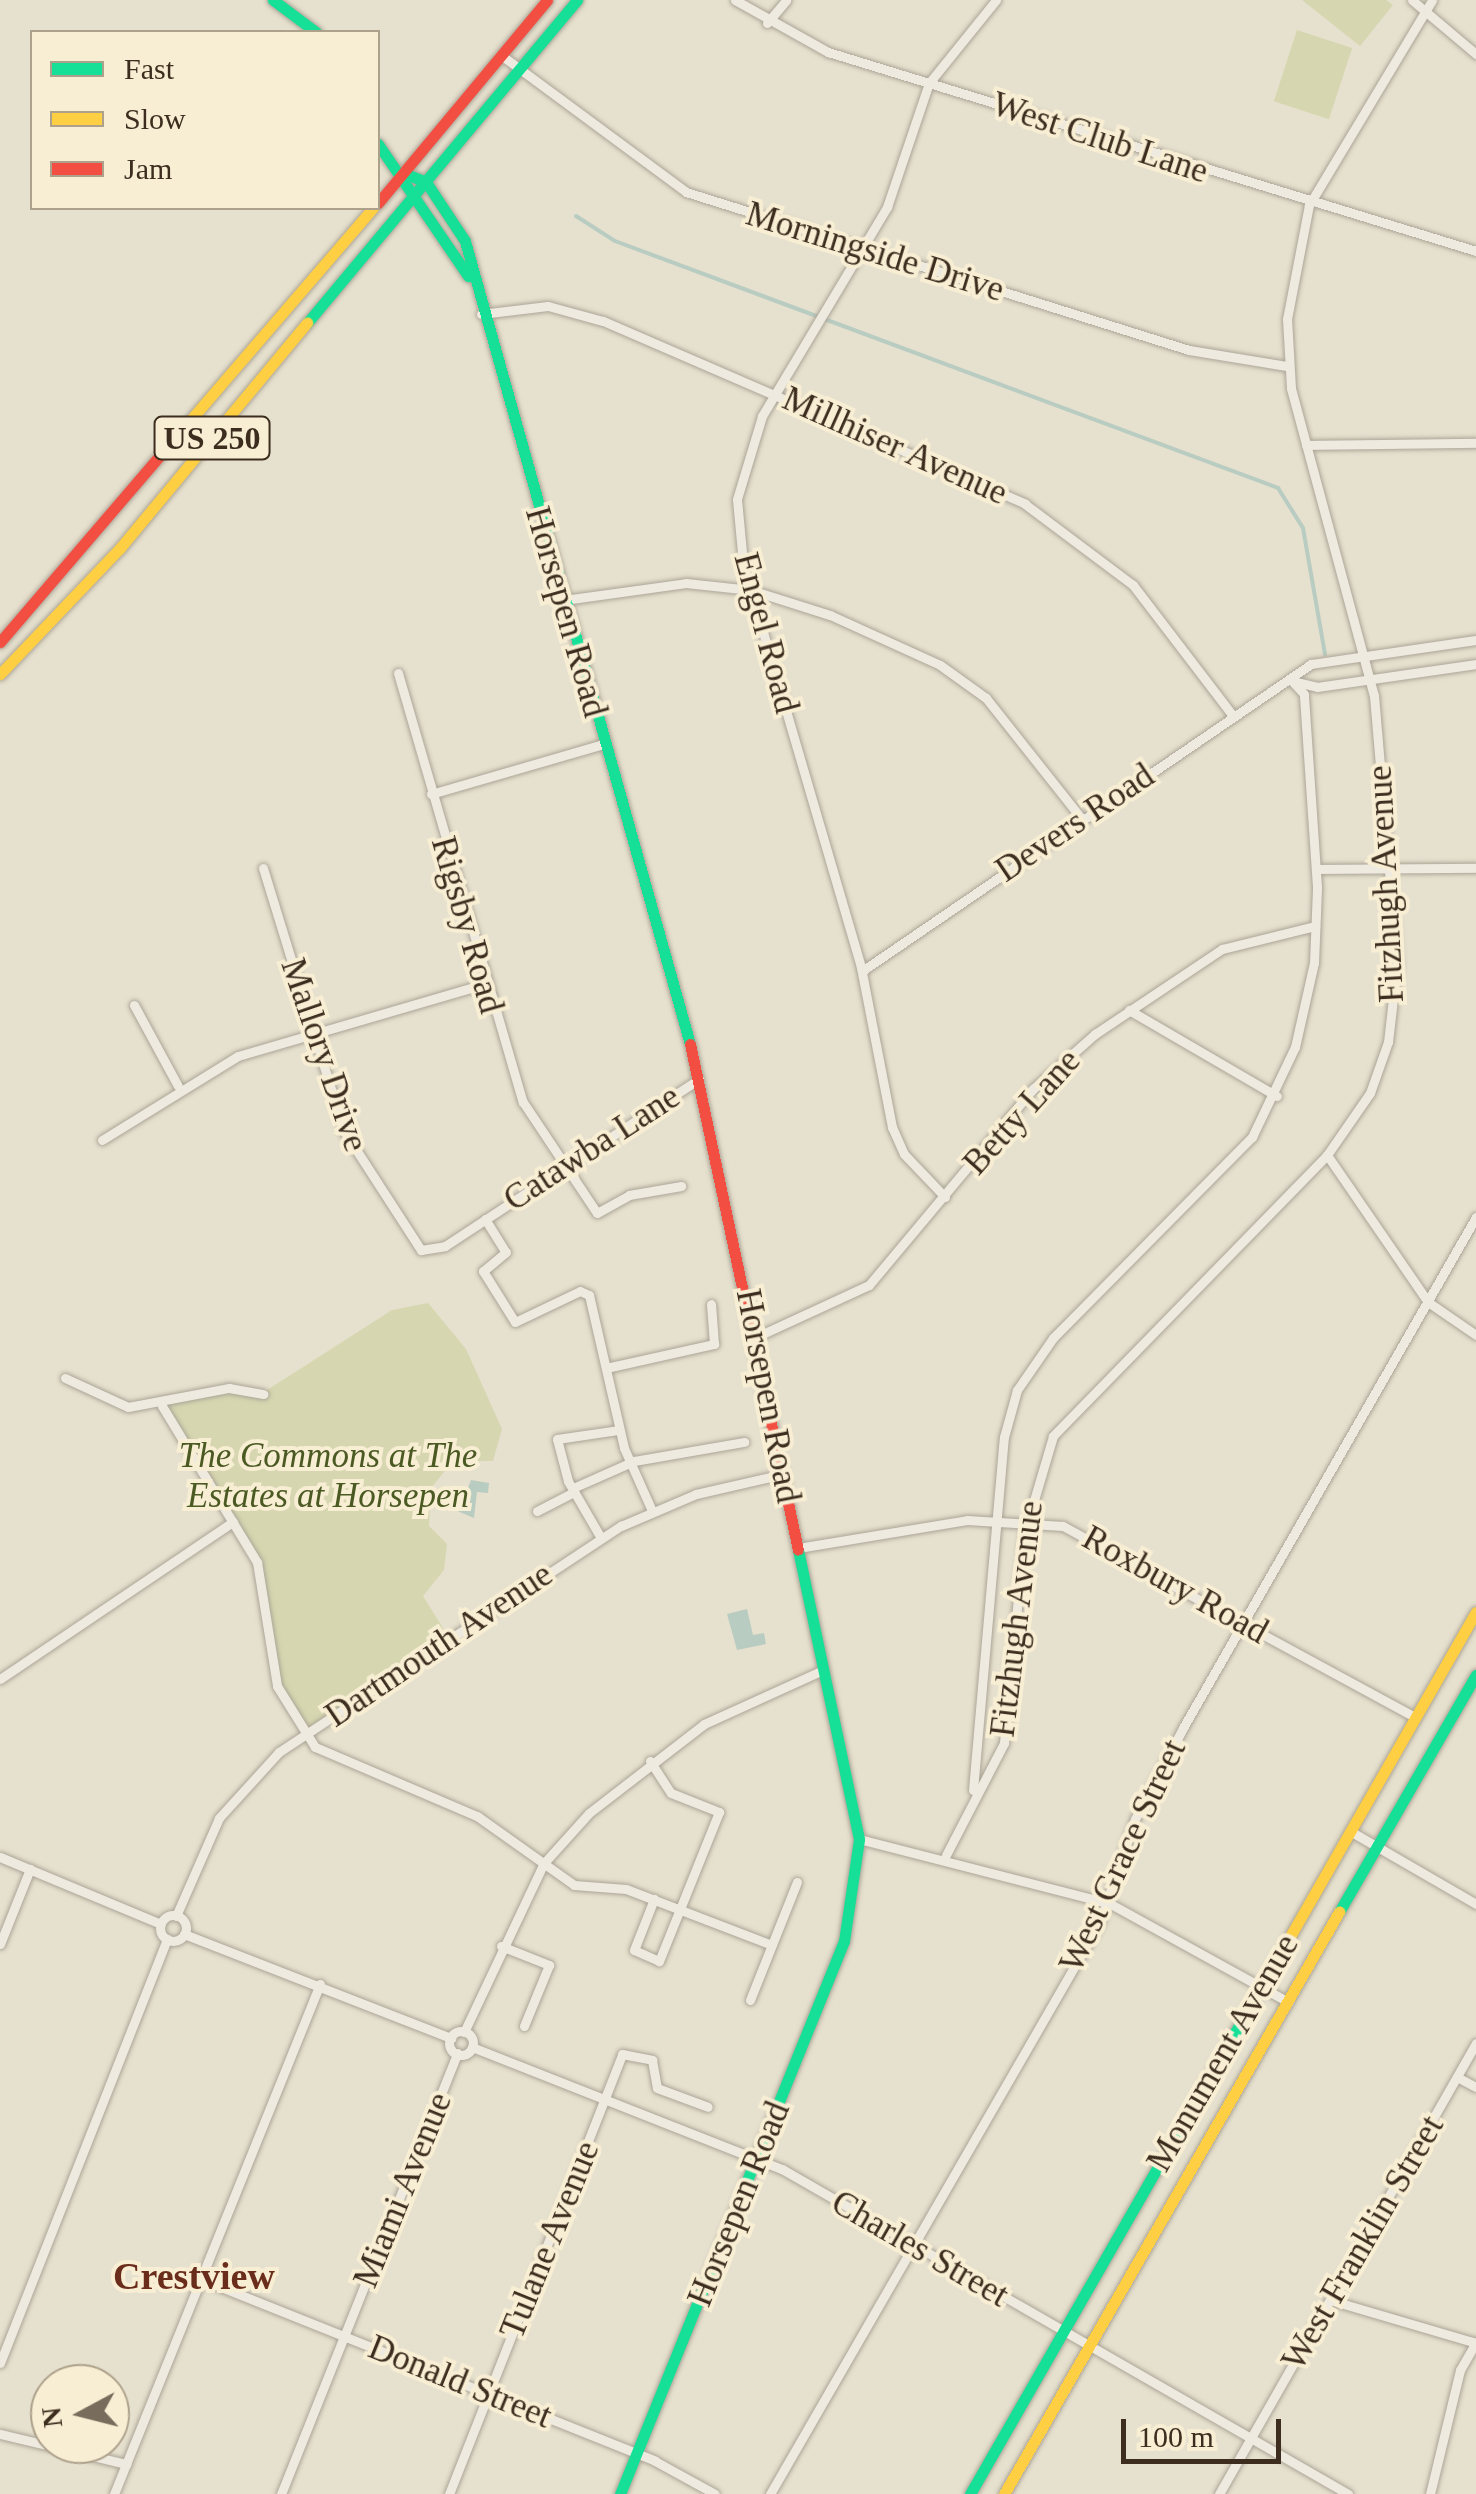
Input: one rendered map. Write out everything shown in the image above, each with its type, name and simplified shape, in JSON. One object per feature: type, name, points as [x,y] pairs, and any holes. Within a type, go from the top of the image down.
[{"type":"street","points":[[273,0],[313,30]]},
{"type":"street","name":"US 250","points":[[380,200],[547,0]]},
{"type":"street","name":"US 250","points":[[0,674],[131,534],[577,0]]},
{"type":"street","name":"West Club Lane","points":[[735,0],[767,23],[929,83],[1309,205],[1476,251]]},
{"type":"street","points":[[767,23],[786,0]]},
{"type":"street","points":[[929,83],[996,0]]},
{"type":"street","points":[[1412,0],[1476,54]]},
{"type":"street","name":"Fitzhugh Avenue","points":[[946,1856],[973,1792],[997,1762],[1008,1726],[1027,1520],[1047,1448],[1074,1406],[1327,1155],[1370,1093],[1388,1042],[1397,964],[1370,677],[1287,366],[1290,283],[1309,205],[1432,0]]},
{"type":"street","name":"Morningside Drive","points":[[501,55],[673,187],[1189,350],[1287,366]]},
{"type":"street","name":"Engel Road","points":[[929,83],[900,176],[863,249],[775,392],[736,499],[751,590],[862,971],[898,1142],[946,1197]]},
{"type":"street","name":"Horsepen Road","points":[[380,146],[403,173],[472,282]]},
{"type":"street","points":[[403,173],[426,182]]},
{"type":"street","name":"Horsepen Road","points":[[426,182],[460,230],[699,1078],[859,1839],[849,1925],[620,2494]]},
{"type":"street","name":"US 250","points":[[0,642],[113,520],[372,210]]},
{"type":"street","name":"Millhiser Avenue","points":[[481,314],[566,309],[775,392],[1000,491],[1090,547],[1150,605],[1232,716]]},
{"type":"street","points":[[1306,445],[1476,443]]},
{"type":"street","points":[[113,520],[131,534]]},
{"type":"street","points":[[564,600],[656,582],[751,590],[830,614],[971,685],[1010,721],[1081,818]]},
{"type":"street","name":"Devers Road","points":[[862,971],[1232,716],[1293,682],[1311,664],[1366,652],[1476,640]]},
{"type":"street","name":"Devers Road","points":[[1293,682],[1476,664]]},
{"type":"street","name":"Rigsby Road","points":[[398,673],[516,1086],[596,1213],[629,1196],[680,1186]]},
{"type":"street","name":"Fitzhugh Avenue","points":[[973,1792],[1004,1438],[1027,1371],[1231,1162],[1277,1096],[1310,990],[1316,869],[1304,694],[1293,682]]},
{"type":"street","points":[[431,794],[604,744]]},
{"type":"street","points":[[1316,869],[1390,864],[1476,868]]},
{"type":"street","name":"Mallory Drive","points":[[263,868],[344,1132],[404,1235],[431,1252],[485,1219]]},
{"type":"street","name":"Betty Lane","points":[[756,1337],[869,1285],[1051,1070],[1129,1010],[1222,949],[1315,926]]},
{"type":"street","points":[[102,1140],[178,1086],[312,1034],[485,984]]},
{"type":"street","points":[[134,1005],[178,1086]]},
{"type":"street","points":[[1129,1010],[1277,1096]]},
{"type":"street","name":"Catawba Lane","points":[[485,1219],[699,1078]]},
{"type":"street","points":[[1327,1155],[1428,1302],[1476,1335]]},
{"type":"street","name":"West Grace Street","points":[[770,2494],[1108,1902],[1135,1819],[1476,1218]]},
{"type":"street","points":[[485,1219],[506,1252],[483,1270],[516,1322],[580,1291],[589,1296],[619,1430],[629,1463],[652,1511]]},
{"type":"street","points":[[606,1368],[714,1344],[710,1304]]},
{"type":"street","points":[[64,1378],[114,1404],[162,1406],[228,1388],[263,1394]]},
{"type":"street","points":[[162,1406],[264,1581],[277,1686],[304,1735],[333,1758],[477,1816],[574,1886],[654,1899],[772,1945]]},
{"type":"street","points":[[601,1538],[573,1490],[557,1440],[619,1430]]},
{"type":"street","points":[[537,1510],[629,1463],[744,1442]]},
{"type":"street","name":"Dartmouth Avenue","points":[[176,1916],[229,1803],[304,1735],[601,1538],[652,1511],[783,1474]]},
{"type":"street","name":"Roxbury Road","points":[[798,1548],[998,1519],[1027,1520],[1102,1540],[1244,1624],[1416,1717]]},
{"type":"street","points":[[0,1679],[233,1522]]},
{"type":"street","name":"Monument Avenue","points":[[970,2494],[1476,1612]]},
{"type":"street","points":[[451,2038],[464,2032],[500,1946],[544,1863],[650,1761],[740,1703],[822,1670]]},
{"type":"street","name":"Monument Avenue","points":[[1004,2494],[1476,1675]]},
{"type":"street","points":[[650,1761],[675,1796],[720,1812],[659,1960],[634,1950],[654,1899]]},
{"type":"street","points":[[1350,1831],[1476,1904]]},
{"type":"street","points":[[859,1839],[946,1856],[1108,1902],[1288,2002]]},
{"type":"street","points":[[0,1857],[161,1924],[168,1940],[0,2362]]},
{"type":"street","points":[[0,1944],[30,1869]]},
{"type":"street","points":[[750,2000],[797,1882]]},
{"type":"street","points":[[161,1924],[176,1916],[184,1934]]},
{"type":"street","points":[[168,1940],[184,1934],[320,1984],[451,2038],[457,2054],[472,2047],[464,2032]]},
{"type":"street","points":[[500,1946],[550,1965],[524,2026]]},
{"type":"street","points":[[130,2454],[320,1984]]},
{"type":"street","name":"West Franklin Street","points":[[1219,2494],[1476,2043]]},
{"type":"street","name":"Charles Street","points":[[472,2047],[758,2158],[1348,2494]]},
{"type":"street","name":"Miami Avenue","points":[[281,2494],[457,2054]]},
{"type":"street","name":"Tulane Avenue","points":[[449,2494],[622,2054],[652,2060],[657,2088],[708,2108]]},
{"type":"street","points":[[1457,2077],[1476,2087]]},
{"type":"street","name":"Donald Street","points":[[201,2278],[636,2454],[715,2494]]},
{"type":"street","points":[[1330,2300],[1442,2340],[1476,2342],[1460,2370],[1430,2494]]},
{"type":"street","points":[[0,2434],[30,2441]]},
{"type":"street","points":[[114,2494],[126,2464]]},
{"type":"green space","points":[[1302,0],[1386,0],[1393,5],[1360,46]]},
{"type":"green space","points":[[1297,30],[1352,48],[1329,119],[1274,101]]},
{"type":"green space","name":"The Commons at The Estates at Horsepen","points":[[428,1303],[466,1349],[502,1429],[493,1461],[453,1461],[431,1488],[429,1526],[447,1544],[444,1570],[423,1596],[449,1638],[304,1734],[280,1693],[261,1570],[158,1407],[235,1386],[264,1392],[392,1310]]},
{"type":"shaded area","points":[[471,1480],[489,1483],[488,1493],[477,1492],[474,1518],[448,1507],[450,1492],[465,1496]]},
{"type":"shaded area","points":[[747,1609],[753,1635],[764,1633],[766,1644],[737,1650],[727,1614]]},
{"type":"waterway","points":[[576,216],[615,241],[1278,488],[1303,528],[1325,654]]},
{"type":"traffic: fast","points":[[273,0],[313,30]]},
{"type":"traffic: fast","points":[[307,323],[577,0]]},
{"type":"traffic: fast","points":[[380,147],[468,276]]},
{"type":"traffic: fast","points":[[403,173],[426,182],[465,241],[690,1044]]},
{"type":"traffic: fast","points":[[620,2494],[844,1941],[859,1839],[798,1550]]},
{"type":"traffic: fast","points":[[1339,1912],[1476,1675]]},
{"type":"traffic: fast","points":[[970,2494],[1288,1940]]},
{"type":"traffic: slow","points":[[169,445],[371,210]]},
{"type":"traffic: slow","points":[[0,674],[120,548],[307,323]]},
{"type":"traffic: slow","points":[[1288,1940],[1476,1612]]},
{"type":"traffic: slow","points":[[1004,2494],[1339,1912]]},
{"type":"traffic: jam","points":[[380,201],[547,0]]},
{"type":"traffic: jam","points":[[0,642],[169,445]]},
{"type":"traffic: jam","points":[[690,1044],[798,1550]]},
{"type":"district","name":"Crestview","points":[[194,2277]]}]
